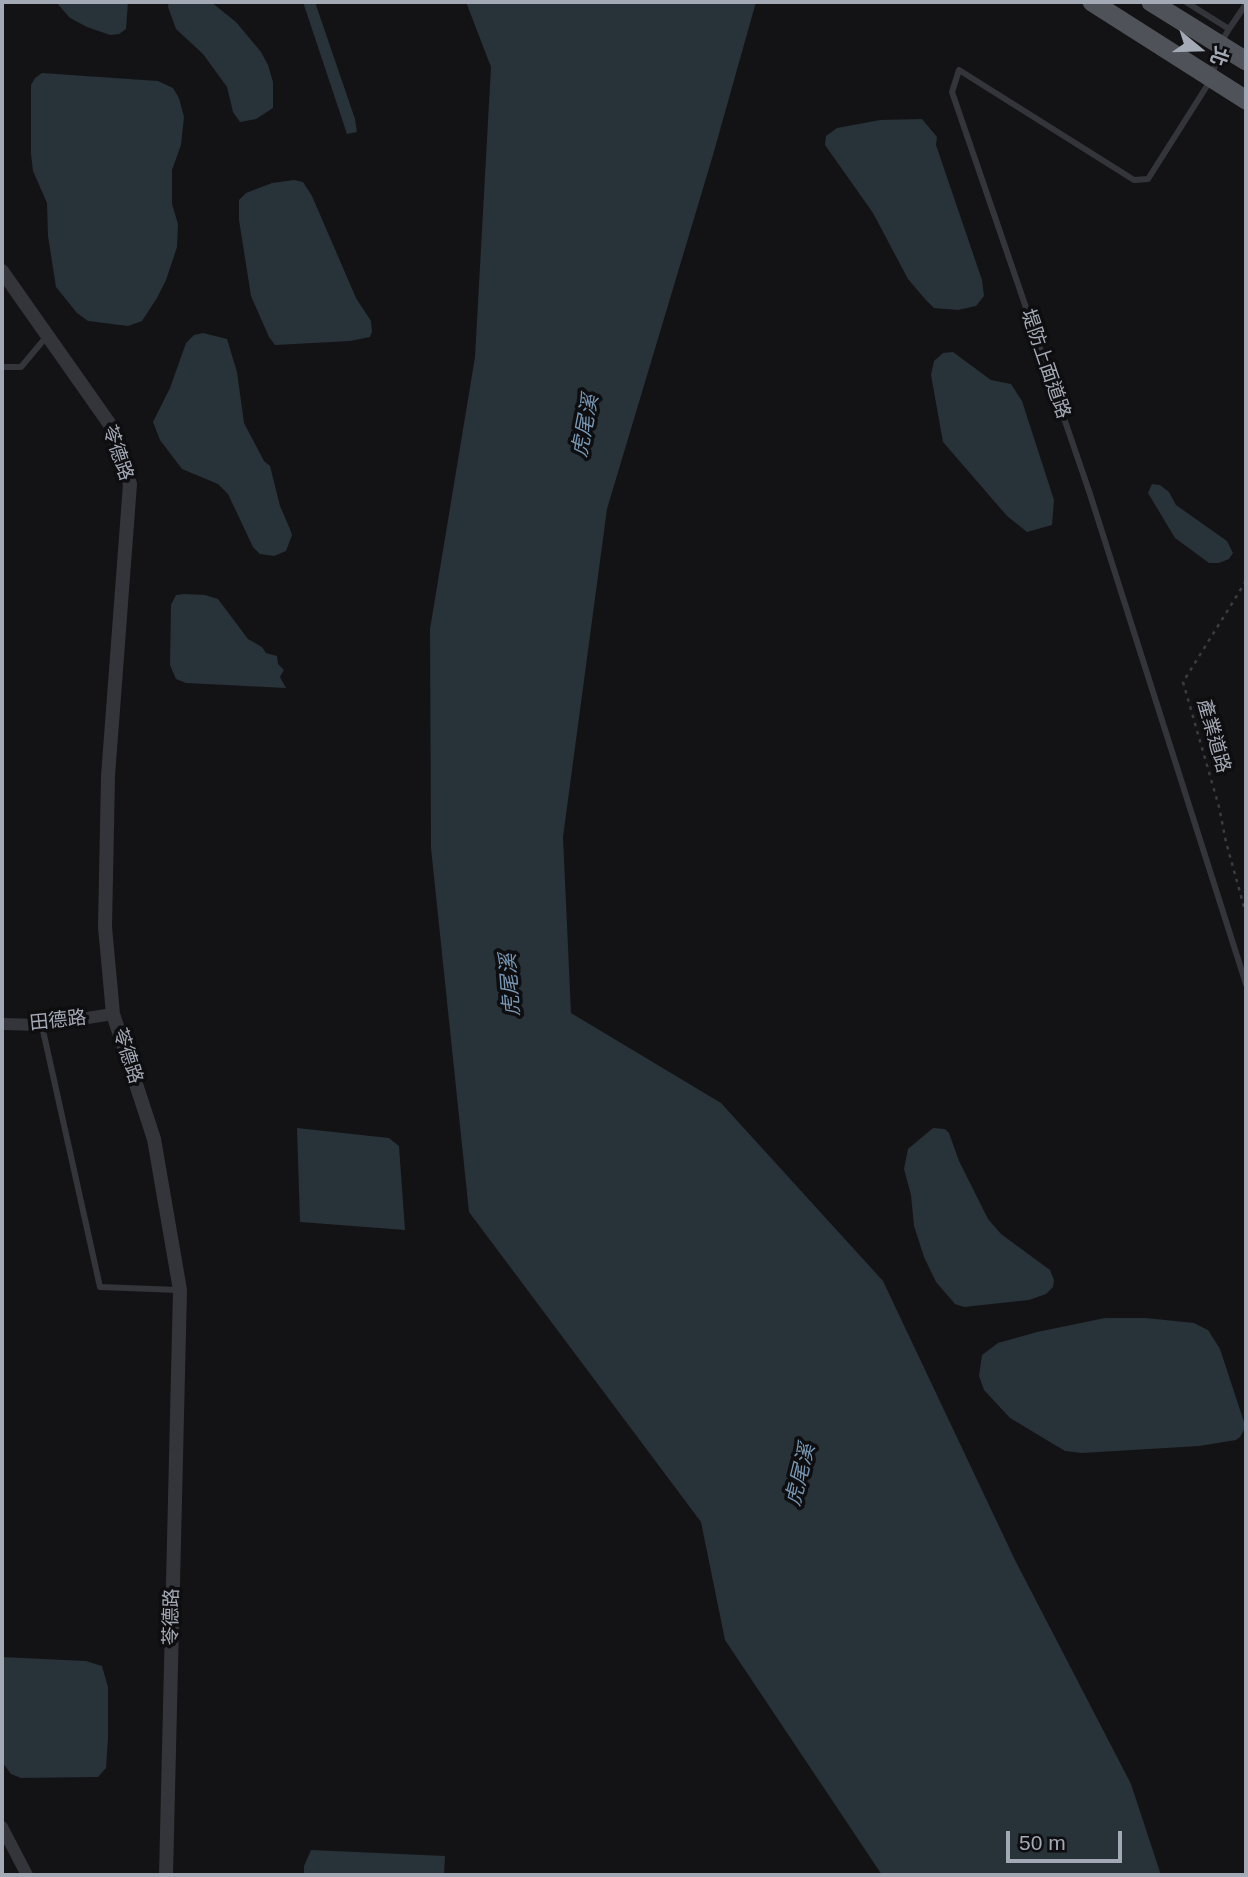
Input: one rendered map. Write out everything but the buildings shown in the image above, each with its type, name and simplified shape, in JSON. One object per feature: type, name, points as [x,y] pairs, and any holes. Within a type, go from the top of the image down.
[{"type":"main road","points":[[1091,2],[1246,100]]},
{"type":"main road","points":[[1152,2],[1224,36],[1246,61]]},
{"type":"street","name":"苓德路","points":[[2,271],[111,426],[130,484],[108,775],[105,928],[113,1014],[154,1139],[180,1290],[166,1875]]},
{"type":"street","name":"田德路","points":[[2,1024],[42,1025],[113,1014]]},
{"type":"street","points":[[2,1827],[27,1875]]},
{"type":"lane","points":[[1186,2],[1224,36]]},
{"type":"lane","points":[[1212,78],[1224,36],[1246,4]]},
{"type":"lane","name":"堤防上面道路","points":[[1212,78],[1148,179],[1134,180],[959,70],[952,92],[1089,491],[1246,984]]},
{"type":"lane","points":[[2,367],[21,367],[47,336]]},
{"type":"lane","points":[[42,1025],[100,1287],[180,1290]]},
{"type":"path","name":"產業道路","points":[[1246,581],[1182,682],[1219,807],[1246,914]]},
{"type":"water","points":[[56,2],[128,2],[126,29],[119,34],[110,35],[87,27],[70,18]]},
{"type":"water","points":[[169,2],[211,2],[236,22],[261,52],[268,65],[273,82],[273,108],[256,119],[240,122],[233,112],[227,87],[203,54],[176,29],[168,7]]},
{"type":"water","points":[[303,2],[315,2],[357,132],[347,134]]},
{"type":"water","name":"虎尾溪","points":[[466,2],[756,2],[607,509],[563,837],[571,1013],[721,1103],[883,1281],[1015,1560],[1131,1784],[1161,1875],[882,1875],[725,1640],[701,1522],[469,1212],[431,848],[430,629],[475,357],[491,67]]},
{"type":"water","points":[[42,73],[158,81],[173,88],[179,98],[184,117],[181,145],[172,170],[172,204],[178,224],[177,247],[166,280],[142,321],[128,326],[88,321],[77,313],[56,287],[48,236],[47,203],[33,171],[31,154],[31,85]]},
{"type":"water","points":[[922,119],[937,137],[936,145],[982,280],[984,296],[976,306],[958,310],[934,308],[925,299],[908,279],[873,213],[825,145],[826,136],[837,128],[880,120]]},
{"type":"water","points":[[294,180],[303,182],[312,196],[356,298],[371,321],[370,337],[350,341],[275,345],[269,337],[251,296],[239,220],[239,200],[246,193],[272,183]]},
{"type":"water","points":[[203,333],[227,339],[237,372],[244,423],[264,461],[270,466],[280,506],[292,535],[286,551],[274,556],[260,554],[253,547],[228,494],[218,484],[182,469],[160,440],[153,422],[170,388],[186,343],[194,335]]},
{"type":"water","points":[[953,352],[991,380],[1011,384],[1022,401],[1054,500],[1052,525],[1027,532],[1007,516],[943,442],[931,375],[934,361],[943,353]]},
{"type":"water","points":[[1152,484],[1160,485],[1169,492],[1176,505],[1227,541],[1233,553],[1229,559],[1209,563],[1175,538],[1148,493]]},
{"type":"water","points":[[176,595],[218,599],[248,639],[262,647],[266,653],[277,656],[278,664],[284,670],[280,677],[286,688],[186,683],[176,679],[170,665],[171,605]]},
{"type":"water","points":[[297,1128],[389,1138],[399,1146],[405,1230],[300,1222]]},
{"type":"water","points":[[933,1128],[945,1129],[949,1133],[959,1161],[988,1219],[1001,1234],[1050,1270],[1054,1280],[1053,1287],[1046,1294],[1029,1300],[964,1307],[955,1304],[936,1282],[914,1226],[911,1195],[904,1169],[908,1149]]},
{"type":"water","points":[[1105,1318],[1146,1318],[1194,1323],[1208,1330],[1220,1349],[1244,1422],[1245,1428],[1240,1437],[1199,1446],[1082,1453],[1065,1451],[1010,1418],[984,1390],[979,1376],[982,1355],[998,1343]]},
{"type":"water","points":[[2,1657],[86,1661],[102,1666],[108,1687],[108,1738],[106,1768],[98,1777],[21,1778],[11,1774],[2,1762]]},
{"type":"water","points":[[311,1850],[445,1856],[444,1875],[304,1875],[304,1866]]}]
